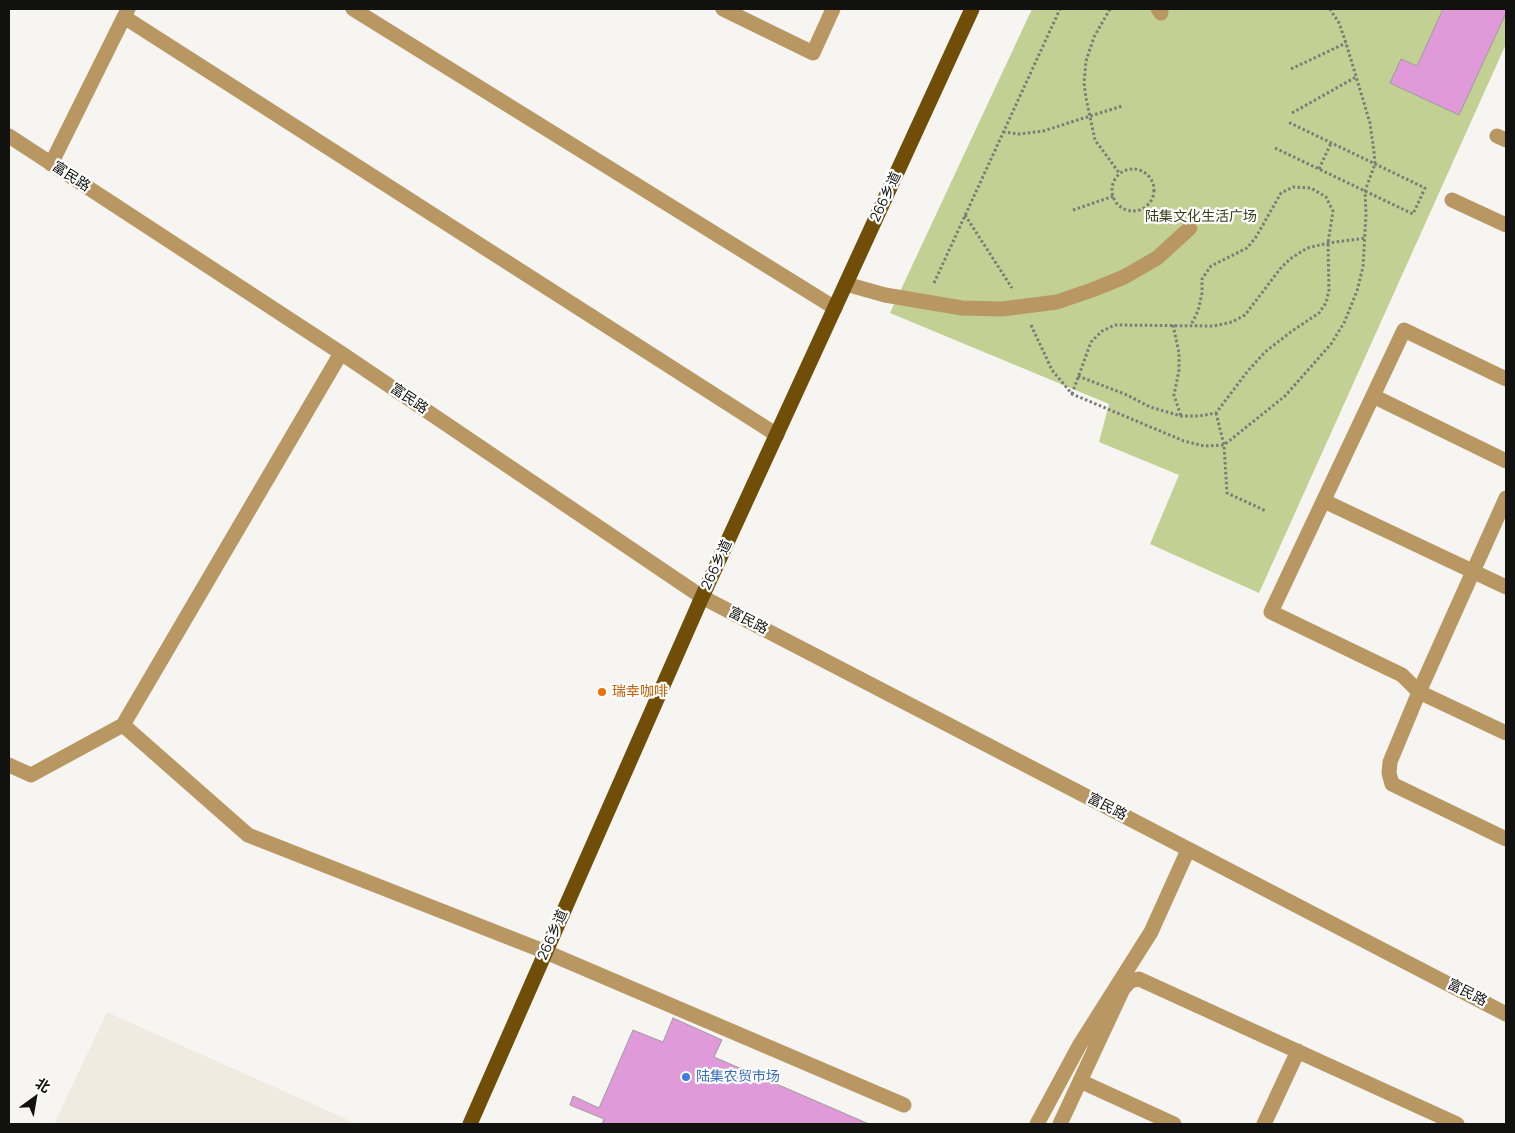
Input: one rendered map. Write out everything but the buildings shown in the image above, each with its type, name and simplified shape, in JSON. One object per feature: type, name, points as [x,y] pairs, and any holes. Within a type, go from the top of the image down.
[{"type":"main road","name":"266乡道","points":[[470,1124],[702,597],[972,9]]},
{"type":"street","points":[[353,9],[835,308]]},
{"type":"street","points":[[723,9],[813,53],[833,9]]},
{"type":"street","points":[[51,164],[126,13],[777,435]]},
{"type":"street","name":"富民路","points":[[9,136],[341,353],[702,597],[1506,1014]]},
{"type":"street","points":[[1452,200],[1506,225]]},
{"type":"street","points":[[846,284],[885,295],[962,308],[1002,309],[1062,301],[1124,277],[1157,258],[1190,228]]},
{"type":"street","points":[[1506,379],[1404,330],[1271,612],[1402,675],[1419,692],[1506,734]]},
{"type":"street","points":[[9,765],[30,775],[123,725],[341,353]]},
{"type":"street","points":[[1373,396],[1506,461]]},
{"type":"street","points":[[1506,498],[1419,692],[1390,762],[1389,773],[1392,784],[1506,839]]},
{"type":"street","points":[[1324,501],[1506,587]]},
{"type":"street","points":[[123,725],[248,835],[546,952],[904,1105]]},
{"type":"street","points":[[1037,1124],[1079,1046],[1151,932],[1188,850]]},
{"type":"street","points":[[1060,1124],[1123,989],[1130,981],[1139,978],[1456,1124]]},
{"type":"street","points":[[1264,1124],[1298,1051]]},
{"type":"street","points":[[1080,1081],[1174,1124]]},
{"type":"path","points":[[926,302],[1060,9]]},
{"type":"path","points":[[1110,9],[1094,37],[1086,61],[1084,83],[1095,140],[1120,174]]},
{"type":"path","points":[[965,215],[1023,306],[1052,370],[1072,394],[1184,441],[1204,446],[1224,445],[1285,396],[1331,344],[1344,323],[1357,291],[1363,267],[1366,238],[1365,191],[1375,164],[1370,123],[1339,23],[1330,9]]},
{"type":"path","points":[[1292,69],[1346,43]]},
{"type":"path","points":[[1292,113],[1356,77]]},
{"type":"path","points":[[1003,132],[1020,134],[1043,131],[1122,106]]},
{"type":"path","points":[[1275,148],[1413,214],[1425,188],[1288,122]]},
{"type":"path","points":[[1319,169],[1331,143]]},
{"type":"path","points":[[1132,169],[1146,174],[1154,186],[1154,193],[1148,205],[1135,211],[1122,208],[1114,196],[1113,185],[1120,174],[1132,169]]},
{"type":"path","points":[[1078,376],[1127,394],[1150,407],[1181,416],[1199,416],[1216,413],[1247,372],[1265,352],[1292,330],[1319,313],[1326,302],[1329,290],[1328,243],[1333,211],[1326,198],[1311,188],[1293,188],[1281,193],[1248,248],[1211,266],[1202,279],[1202,293],[1198,311],[1191,325]]},
{"type":"path","points":[[1073,210],[1114,196]]},
{"type":"path","points":[[1072,394],[1091,342],[1102,330],[1115,325],[1214,326],[1232,322],[1245,315],[1280,269],[1290,259],[1307,248],[1366,238]]},
{"type":"path","points":[[1173,325],[1179,353],[1179,370],[1174,395],[1181,416]]},
{"type":"path","points":[[1216,413],[1224,445],[1227,493],[1266,511]]},
{"type":"shaded area","points":[[107,1012],[357,1124],[54,1124]]},
{"type":"green space","name":"陆集文化生活广场","points":[[1032,9],[1506,9],[1506,44],[1259,593],[1150,544],[1179,475],[1099,442],[1109,404],[890,313]]},
{"type":"place","name":"瑞幸咖啡","points":[[602,692]]},
{"type":"place","name":"陆集农贸市场","points":[[686,1077]]}]
